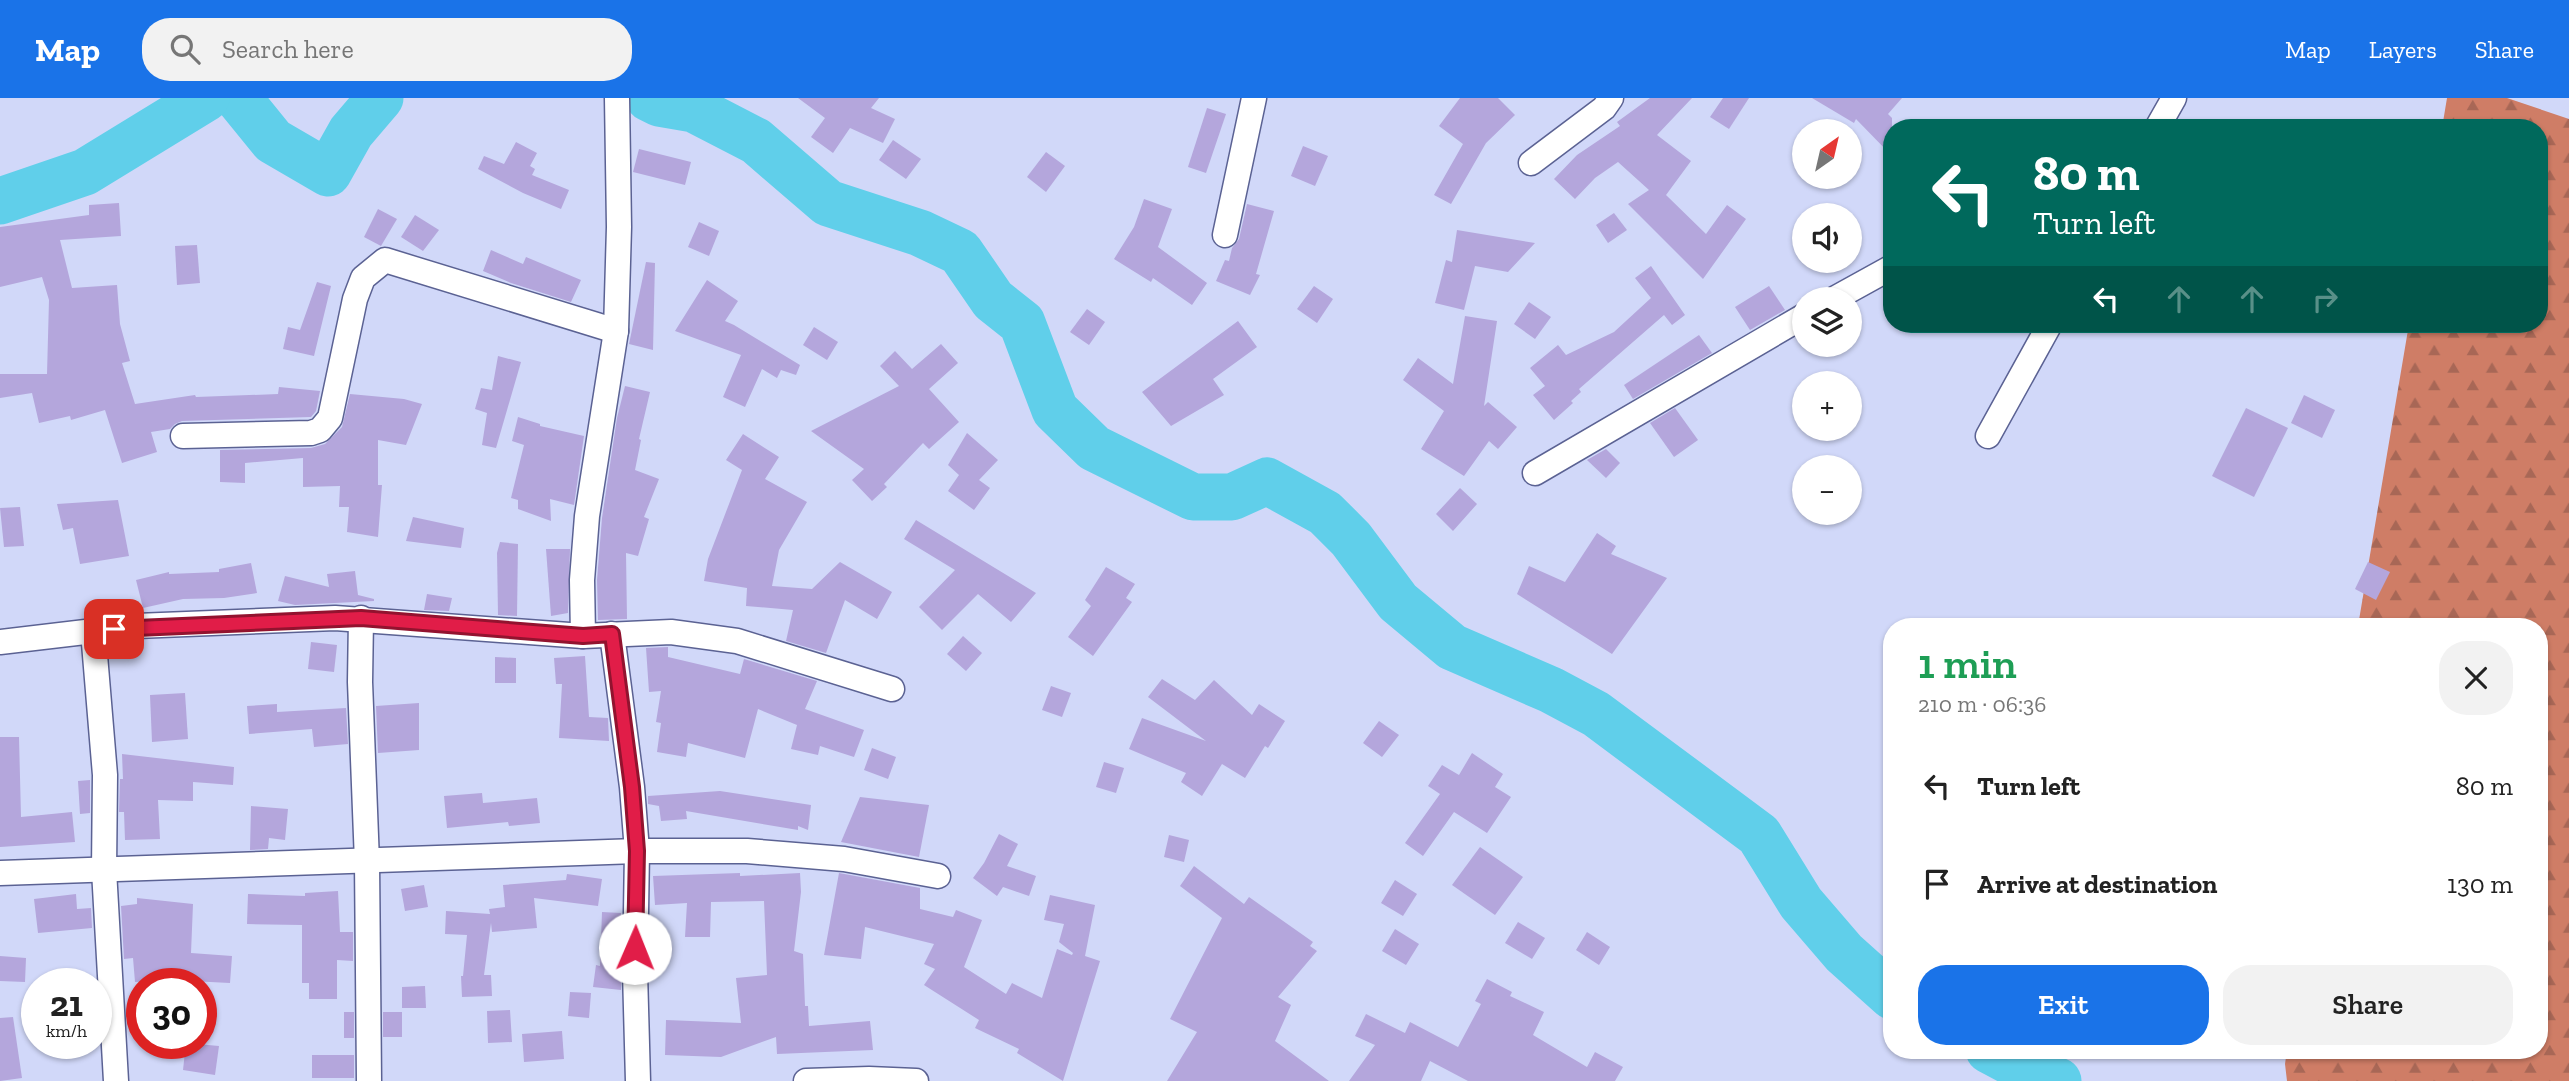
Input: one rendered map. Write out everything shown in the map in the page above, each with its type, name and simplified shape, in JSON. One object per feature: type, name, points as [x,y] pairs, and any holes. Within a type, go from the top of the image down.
[{"type":"street","points":[[583,636],[582,580],[587,516],[617,331],[617,98]]},
{"type":"street","points":[[1225,235],[1254,98]]},
{"type":"street","points":[[1531,163],[1604,108],[1611,98]]},
{"type":"street","points":[[2162,119],[2174,98]]},
{"type":"street","points":[[183,436],[311,433],[320,430],[330,418],[355,299],[363,278],[385,260],[617,331]]},
{"type":"street","points":[[1856,287],[1883,272]]},
{"type":"street","points":[[1535,473],[1792,323]]},
{"type":"street","points":[[1989,436],[2045,333]]},
{"type":"street","points":[[361,618],[360,682],[367,862],[369,1081]]},
{"type":"street","points":[[0,642],[136,626],[361,618],[583,636],[671,632],[737,640],[892,689]]},
{"type":"street","points":[[93,631],[105,775],[104,870],[116,1081]]},
{"type":"street","points":[[612,634],[632,787],[637,851],[635,972],[638,1081]]},
{"type":"street","points":[[0,873],[637,851],[747,851],[844,859],[938,876]]},
{"type":"street","points":[[806,1081],[916,1081]]},
{"type":"green space","points":[[2447,98],[2507,98],[2569,119],[2569,1081],[2287,1081],[2286,1059],[2548,1059],[2548,618],[2359,618],[2407,333],[2548,333],[2548,119],[2444,119]]},
{"type":"building","points":[[798,98],[879,98],[871,108],[895,119],[883,143],[850,128],[833,153],[811,137],[825,118]]},
{"type":"building","points":[[1460,98],[1498,98],[1515,115],[1486,143],[1451,204],[1434,195],[1463,144],[1439,126]]},
{"type":"building","points":[[1650,98],[1692,98],[1657,135],[1691,161],[1666,195],[1706,234],[1727,205],[1746,219],[1703,279],[1628,204],[1649,190],[1618,162],[1595,178],[1575,199],[1554,179],[1577,155],[1620,126],[1617,122]]},
{"type":"building","points":[[1723,98],[1749,98],[1729,129],[1710,117]]},
{"type":"building","points":[[1812,98],[1902,98],[1888,114],[1892,119],[1883,119],[1883,147],[1862,125],[1862,119],[1847,119]]},
{"type":"building","points":[[1207,108],[1226,114],[1206,173],[1188,167]]},
{"type":"building","points":[[893,140],[921,159],[906,179],[879,160]]},
{"type":"building","points":[[516,142],[537,153],[530,166],[535,169],[532,175],[569,190],[561,209],[478,169],[484,156],[504,164]]},
{"type":"building","points":[[1303,146],[1328,156],[1315,186],[1291,176]]},
{"type":"building","points":[[639,149],[691,162],[685,185],[633,172]]},
{"type":"building","points":[[1046,152],[1065,166],[1046,192],[1027,177]]},
{"type":"building","points":[[1144,199],[1172,209],[1158,247],[1207,283],[1192,305],[1153,278],[1151,282],[1114,259],[1134,227]]},
{"type":"building","points":[[119,203],[121,236],[60,240],[72,288],[117,285],[120,324],[130,361],[122,363],[135,404],[195,395],[278,394],[279,387],[320,391],[316,411],[311,417],[182,421],[170,429],[151,432],[157,452],[122,463],[105,410],[71,420],[70,416],[39,423],[32,393],[0,398],[0,374],[47,374],[49,300],[42,277],[0,287],[0,227],[89,215],[89,205]]},
{"type":"building","points":[[1247,204],[1274,211],[1256,274],[1260,275],[1250,295],[1216,281],[1225,260],[1229,261],[1232,248],[1239,239]]},
{"type":"building","points":[[378,209],[397,219],[381,246],[364,237]]},
{"type":"building","points":[[1614,213],[1627,230],[1608,243],[1596,225]]},
{"type":"building","points":[[415,215],[439,230],[423,251],[401,237]]},
{"type":"building","points":[[699,222],[719,231],[709,256],[688,247]]},
{"type":"building","points":[[1457,230],[1535,243],[1508,272],[1475,266],[1464,310],[1435,303],[1446,260],[1452,262]]},
{"type":"building","points":[[197,245],[200,283],[177,285],[175,246]]},
{"type":"building","points":[[491,250],[523,264],[526,257],[581,280],[571,302],[483,271]]},
{"type":"building","points":[[646,262],[655,263],[653,350],[629,344]]},
{"type":"building","points":[[1651,266],[1685,315],[1672,325],[1664,315],[1579,389],[1581,392],[1571,401],[1573,403],[1554,420],[1533,395],[1545,386],[1530,368],[1558,345],[1566,355],[1614,332],[1651,298],[1635,278]]},
{"type":"building","points":[[707,280],[738,301],[725,321],[800,365],[796,375],[781,370],[777,378],[762,369],[745,407],[723,397],[741,355],[675,331]]},
{"type":"building","points":[[317,282],[331,286],[314,356],[283,349],[288,327],[300,330]]},
{"type":"building","points":[[1314,286],[1333,299],[1317,323],[1297,309]]},
{"type":"building","points":[[1769,286],[1785,310],[1750,330],[1735,307]]},
{"type":"building","points":[[1529,302],[1551,317],[1535,339],[1514,324]]},
{"type":"building","points":[[1087,309],[1105,322],[1089,345],[1070,332]]},
{"type":"building","points":[[1465,316],[1497,321],[1484,406],[1488,402],[1517,427],[1498,449],[1489,441],[1464,476],[1421,449],[1444,411],[1403,380],[1418,358],[1453,384]]},
{"type":"building","points":[[1238,321],[1257,347],[1213,379],[1224,395],[1171,426],[1142,392]]},
{"type":"building","points":[[814,327],[838,342],[827,360],[803,345]]},
{"type":"building","points":[[1699,335],[1712,353],[1633,399],[1624,385]]},
{"type":"building","points":[[941,344],[958,363],[929,389],[959,422],[929,449],[923,443],[884,484],[887,487],[872,501],[852,480],[864,469],[811,431],[899,386],[880,366],[895,351],[912,369]]},
{"type":"building","points":[[498,356],[521,362],[496,448],[482,445],[487,413],[475,409],[481,388],[492,390]]},
{"type":"building","points":[[625,386],[650,392],[635,470],[659,479],[644,517],[649,519],[638,556],[626,553],[627,619],[598,620],[597,580],[602,518],[617,418]]},
{"type":"building","points":[[350,394],[404,399],[422,404],[406,445],[378,440],[378,485],[382,485],[378,537],[347,532],[349,507],[339,507],[340,486],[303,487],[303,458],[245,463],[245,483],[220,482],[220,450],[311,448],[325,444],[342,427]]},
{"type":"building","points":[[2304,395],[2335,410],[2322,438],[2291,423]]},
{"type":"building","points":[[1675,408],[1698,440],[1674,457],[1650,423]]},
{"type":"building","points":[[2246,408],[2288,428],[2254,497],[2212,476]]},
{"type":"building","points":[[518,417],[540,426],[584,436],[574,505],[550,499],[551,521],[518,509],[518,500],[511,498],[524,445],[512,441]]},
{"type":"building","points":[[967,433],[998,460],[979,480],[990,488],[974,510],[948,491],[959,475],[948,465]]},
{"type":"building","points":[[743,434],[779,457],[765,479],[807,502],[779,550],[772,586],[812,589],[840,562],[892,592],[877,619],[845,600],[826,653],[786,641],[793,610],[746,606],[747,588],[704,581],[708,559],[742,470],[726,460]]},
{"type":"building","points":[[1606,449],[1620,463],[1606,478],[1587,460]]},
{"type":"building","points":[[1460,488],[1477,504],[1453,531],[1436,514]]},
{"type":"building","points":[[118,500],[129,556],[80,564],[73,528],[63,530],[57,504]]},
{"type":"building","points":[[20,507],[24,546],[4,547],[0,508]]},
{"type":"building","points":[[413,517],[464,528],[461,548],[406,541]]},
{"type":"building","points":[[916,520],[1036,593],[1011,622],[978,594],[942,630],[919,607],[955,570],[904,539]]},
{"type":"building","points":[[1597,533],[1616,546],[1611,554],[1667,578],[1612,654],[1517,594],[1529,566],[1565,582]]},
{"type":"building","points":[[500,542],[518,544],[517,616],[498,615],[497,553]]},
{"type":"building","points":[[546,549],[570,549],[568,613],[551,616]]},
{"type":"building","points":[[2368,562],[2390,572],[2376,600],[2355,589]]},
{"type":"building","points":[[251,563],[257,593],[224,598],[183,599],[143,608],[136,580],[169,572],[219,572],[219,569]]},
{"type":"building","points":[[1106,567],[1135,584],[1126,598],[1132,602],[1093,656],[1068,637],[1091,606],[1085,600]]},
{"type":"building","points":[[355,571],[358,595],[374,601],[295,605],[278,601],[285,576],[329,587],[327,574]]},
{"type":"building","points":[[427,594],[452,598],[449,611],[424,610]]},
{"type":"building","points":[[963,636],[982,653],[966,671],[947,654]]},
{"type":"building","points":[[311,642],[337,645],[334,672],[308,669]]},
{"type":"building","points":[[668,647],[668,657],[740,674],[744,659],[817,681],[805,709],[864,730],[854,757],[820,746],[818,755],[791,749],[797,725],[758,709],[745,758],[688,743],[686,757],[657,752],[661,723],[656,722],[661,691],[649,692],[646,648]]},
{"type":"building","points":[[585,656],[589,717],[608,718],[609,741],[559,738],[562,684],[556,684],[554,658]]},
{"type":"building","points":[[495,657],[516,658],[516,683],[495,683]]},
{"type":"building","points":[[1162,679],[1195,700],[1214,680],[1252,715],[1259,704],[1285,721],[1245,778],[1222,764],[1202,796],[1181,782],[1186,773],[1129,749],[1142,718],[1206,741],[1148,697]]},
{"type":"building","points":[[1051,686],[1071,693],[1062,717],[1042,710]]},
{"type":"building","points":[[185,693],[188,739],[152,742],[150,695]]},
{"type":"building","points":[[419,703],[419,750],[378,753],[376,706]]},
{"type":"building","points":[[277,704],[277,712],[346,708],[348,744],[314,747],[312,729],[249,734],[247,706]]},
{"type":"building","points":[[1379,721],[1399,735],[1382,757],[1363,743]]},
{"type":"building","points":[[0,737],[19,737],[21,817],[72,812],[75,842],[0,847]]},
{"type":"building","points":[[872,748],[896,757],[888,779],[864,770]]},
{"type":"building","points":[[1472,753],[1503,774],[1495,787],[1511,797],[1487,833],[1454,812],[1423,856],[1405,843],[1440,794],[1428,786],[1442,765],[1459,775]]},
{"type":"building","points":[[122,754],[234,767],[233,785],[193,782],[193,801],[158,800],[160,839],[125,840],[124,812],[119,812],[120,779],[123,779]]},
{"type":"building","points":[[1104,762],[1124,768],[1116,793],[1096,787]]},
{"type":"building","points":[[90,780],[90,813],[80,814],[78,781]]},
{"type":"building","points":[[720,791],[811,805],[808,830],[798,826],[798,830],[686,811],[687,819],[661,821],[659,806],[648,804],[648,796]]},
{"type":"building","points":[[482,793],[483,803],[537,798],[540,823],[509,826],[508,822],[447,828],[444,796]]},
{"type":"building","points":[[860,797],[929,805],[919,857],[841,842]]},
{"type":"building","points":[[251,806],[288,809],[285,840],[269,838],[268,849],[250,850]]},
{"type":"building","points":[[999,834],[1018,844],[1007,866],[1036,876],[1029,896],[1003,887],[997,896],[973,878]]},
{"type":"building","points":[[1169,835],[1189,840],[1184,862],[1164,857]]},
{"type":"building","points":[[1480,847],[1523,877],[1495,915],[1452,885]]},
{"type":"building","points":[[1194,866],[1244,904],[1249,897],[1313,942],[1310,946],[1317,951],[1278,997],[1291,1005],[1275,1041],[1329,1081],[1167,1081],[1197,1032],[1170,1019],[1222,918],[1180,886]]},
{"type":"building","points":[[740,873],[740,876],[800,873],[801,892],[794,951],[803,954],[805,1006],[808,1006],[809,1026],[870,1021],[873,1050],[777,1054],[776,1037],[721,1057],[665,1055],[666,1020],[741,1023],[736,978],[767,975],[764,901],[711,902],[710,937],[685,937],[687,903],[655,905],[653,876]]},
{"type":"building","points":[[839,873],[920,888],[920,909],[953,917],[956,910],[982,920],[964,967],[1006,994],[1012,983],[1042,998],[1057,949],[1072,955],[1073,953],[1059,942],[1064,924],[1044,920],[1050,895],[1095,905],[1085,956],[1100,961],[1063,1081],[1017,1053],[1019,1049],[975,1028],[979,1020],[924,985],[935,969],[924,964],[934,944],[865,927],[861,959],[824,955]]},
{"type":"building","points":[[567,874],[602,879],[598,906],[534,898],[537,928],[492,932],[491,923],[484,975],[491,975],[492,996],[462,997],[461,976],[467,935],[445,934],[446,911],[490,914],[489,909],[505,907],[503,885],[566,880]]},
{"type":"building","points":[[1395,880],[1417,894],[1403,916],[1381,903]]},
{"type":"building","points":[[424,885],[428,907],[405,911],[401,889]]},
{"type":"building","points":[[338,891],[340,932],[353,932],[353,961],[337,960],[337,999],[309,999],[309,983],[302,983],[302,925],[247,924],[248,894],[305,896],[305,893]]},
{"type":"building","points":[[76,894],[77,909],[91,908],[92,928],[38,933],[34,899]]},
{"type":"building","points":[[137,898],[193,904],[191,953],[232,956],[230,983],[217,982],[217,968],[134,968],[133,958],[124,959],[121,906],[137,904]]},
{"type":"building","points":[[602,912],[621,913],[621,990],[593,987],[596,965],[600,966]]},
{"type":"building","points":[[1518,922],[1545,938],[1532,959],[1505,943]]},
{"type":"building","points":[[1395,929],[1419,944],[1406,965],[1382,951]]},
{"type":"building","points":[[1587,932],[1610,947],[1599,965],[1576,950]]},
{"type":"building","points":[[0,956],[26,958],[26,968],[21,968],[21,982],[0,981]]},
{"type":"building","points":[[1487,979],[1512,992],[1510,996],[1544,1012],[1533,1035],[1587,1067],[1595,1052],[1623,1067],[1615,1081],[1468,1081],[1430,1061],[1421,1081],[1349,1081],[1375,1045],[1355,1036],[1366,1014],[1405,1033],[1410,1022],[1458,1047],[1481,1004],[1475,1001]]},
{"type":"building","points":[[425,986],[426,1008],[402,1008],[402,987]]},
{"type":"building","points":[[570,992],[591,993],[589,1018],[568,1016]]},
{"type":"building","points":[[510,1010],[512,1042],[488,1043],[487,1011]]},
{"type":"building","points":[[344,1012],[354,1012],[354,1038],[344,1038]]},
{"type":"building","points":[[383,1012],[402,1012],[402,1037],[383,1037]]},
{"type":"building","points":[[13,1017],[22,1078],[0,1081],[0,1018]]},
{"type":"building","points":[[562,1031],[564,1059],[524,1062],[522,1034]]},
{"type":"building","points":[[219,1046],[215,1075],[183,1070],[184,1059],[217,1059]]},
{"type":"building","points":[[312,1055],[354,1055],[354,1078],[312,1078]]},
{"type":"waterway","points":[[0,201],[85,172],[206,98]]},
{"type":"waterway","points":[[238,98],[273,141],[328,173],[351,132],[380,98]]},
{"type":"waterway","points":[[649,98],[659,103],[694,109],[756,141],[828,203],[920,233],[960,252],[993,300],[1022,323],[1055,410],[1094,448],[1193,497],[1232,497],[1267,481],[1325,513],[1351,539],[1398,602],[1452,647],[1551,690],[1596,714],[1759,835],[1801,903],[1844,953],[1883,988]]},
{"type":"waterway","points":[[2006,1059],[2058,1081]]},
{"type":"route","points":[[114,629],[361,618],[583,636],[612,634],[632,787],[637,851],[635,948]]}]
